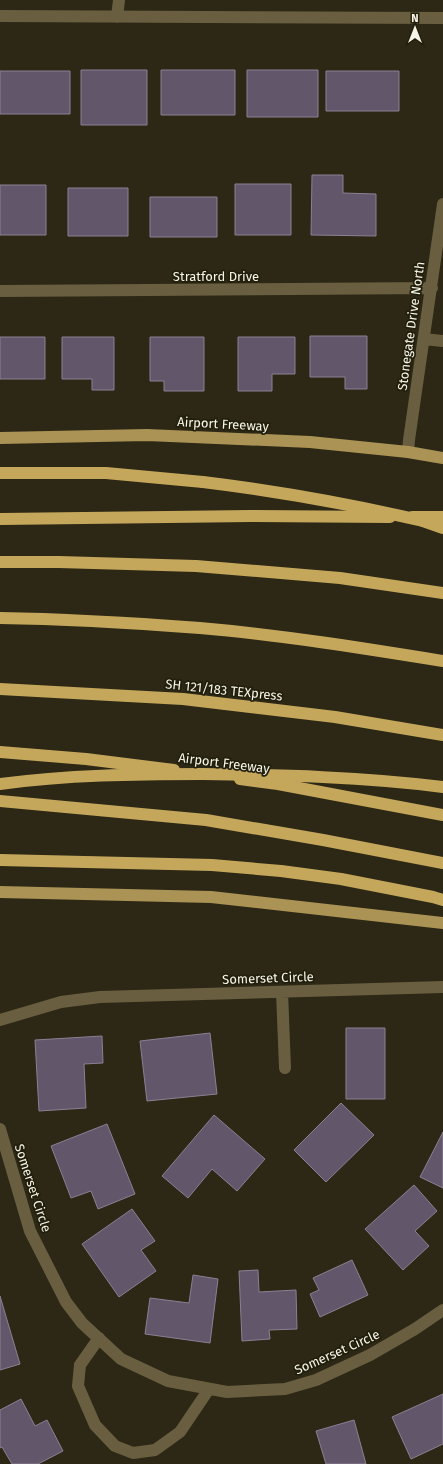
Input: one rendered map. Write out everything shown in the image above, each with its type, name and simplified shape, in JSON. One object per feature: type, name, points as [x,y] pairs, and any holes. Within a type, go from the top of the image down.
[{"type":"highway","points":[[0,474],[106,474],[203,482],[269,490],[355,506],[423,521],[443,523]]},
{"type":"highway","points":[[0,519],[251,516],[443,517]]},
{"type":"highway","points":[[423,521],[443,528]]},
{"type":"highway","points":[[0,562],[59,562],[196,566],[340,578],[443,593]]},
{"type":"highway","points":[[0,618],[200,628],[322,642],[443,661]]},
{"type":"highway","name":"SH 121/183 TEXpress","points":[[0,689],[183,699],[334,717],[443,735]]},
{"type":"highway","name":"Airport Freeway","points":[[0,752],[86,759],[278,784],[443,815]]},
{"type":"highway","points":[[0,784],[92,776],[253,774],[336,777],[443,787]]},
{"type":"highway","points":[[0,801],[206,820],[323,840],[443,863]]},
{"type":"highway","points":[[0,860],[212,865],[281,871],[340,879],[443,900]]},
{"type":"main road","name":"Airport Freeway","points":[[0,438],[147,435],[310,442],[408,452],[443,458]]},
{"type":"main road","points":[[0,892],[211,897],[443,923]]},
{"type":"street","points":[[118,17],[119,0]]},
{"type":"street","points":[[0,16],[443,18]]},
{"type":"street","name":"Stonegate Drive North","points":[[408,452],[443,204]]},
{"type":"street","name":"Stratford Drive","points":[[0,291],[432,288]]},
{"type":"street","points":[[424,340],[443,341]]},
{"type":"street","name":"Somerset Circle","points":[[0,1020],[61,1002],[100,997],[443,987]]},
{"type":"street","points":[[282,992],[285,1068]]},
{"type":"street","name":"Somerset Circle","points":[[0,1129],[30,1231],[66,1302],[82,1323],[121,1359],[168,1381],[227,1392],[285,1389],[316,1380],[370,1355],[415,1329],[443,1310]]},
{"type":"street","points":[[99,1338],[80,1365],[78,1386],[95,1425],[115,1446],[133,1453],[155,1450],[180,1432],[209,1389]]},
{"type":"building","points":[[81,70],[147,70],[147,125],[81,125]]},
{"type":"building","points":[[161,70],[235,70],[235,115],[161,115]]},
{"type":"building","points":[[247,70],[318,70],[318,117],[247,117]]},
{"type":"building","points":[[0,71],[70,71],[70,114],[0,114]]},
{"type":"building","points":[[326,71],[399,71],[399,111],[326,111]]},
{"type":"building","points":[[312,175],[343,175],[343,193],[376,194],[376,236],[311,235]]},
{"type":"building","points":[[235,184],[291,184],[291,235],[235,235]]},
{"type":"building","points":[[0,185],[46,185],[46,235],[0,235]]},
{"type":"building","points":[[68,188],[128,188],[128,236],[68,236]]},
{"type":"building","points":[[150,197],[217,197],[217,237],[150,237]]},
{"type":"building","points":[[310,336],[367,336],[367,389],[345,389],[345,377],[310,377]]},
{"type":"building","points":[[0,337],[45,337],[45,379],[0,379]]},
{"type":"building","points":[[62,337],[114,337],[114,390],[92,390],[92,379],[62,379]]},
{"type":"building","points":[[150,337],[204,337],[204,391],[164,391],[164,381],[150,381]]},
{"type":"building","points":[[238,337],[295,337],[295,374],[272,374],[272,391],[238,391]]},
{"type":"building","points":[[346,1028],[385,1028],[385,1099],[346,1099]]},
{"type":"building","points":[[210,1033],[217,1094],[147,1101],[140,1041]]},
{"type":"building","points":[[102,1036],[103,1063],[84,1064],[86,1108],[39,1111],[35,1040]]},
{"type":"building","points":[[341,1103],[374,1135],[326,1182],[294,1150]]},
{"type":"building","points":[[214,1115],[265,1159],[237,1191],[212,1169],[188,1198],[162,1176]]},
{"type":"building","points":[[107,1124],[135,1194],[98,1209],[91,1191],[71,1198],[51,1146]]},
{"type":"building","points":[[443,1132],[443,1188],[420,1177]]},
{"type":"building","points":[[414,1185],[437,1211],[415,1231],[429,1246],[403,1270],[365,1229]]},
{"type":"building","points":[[132,1209],[155,1241],[141,1250],[156,1271],[119,1297],[82,1244]]},
{"type":"building","points":[[352,1260],[368,1295],[320,1317],[310,1294],[319,1290],[313,1278]]},
{"type":"building","points":[[258,1270],[259,1292],[296,1290],[297,1329],[269,1330],[270,1339],[242,1341],[239,1271]]},
{"type":"building","points":[[193,1275],[218,1279],[210,1343],[145,1334],[150,1298],[189,1303]]},
{"type":"building","points":[[0,1296],[20,1364],[0,1370]]},
{"type":"building","points":[[443,1394],[443,1444],[411,1459],[392,1417]]},
{"type":"building","points":[[21,1399],[35,1426],[47,1420],[63,1451],[38,1464],[12,1464],[2,1447],[0,1448],[0,1410]]},
{"type":"building","points":[[354,1420],[366,1464],[326,1464],[316,1431]]}]
